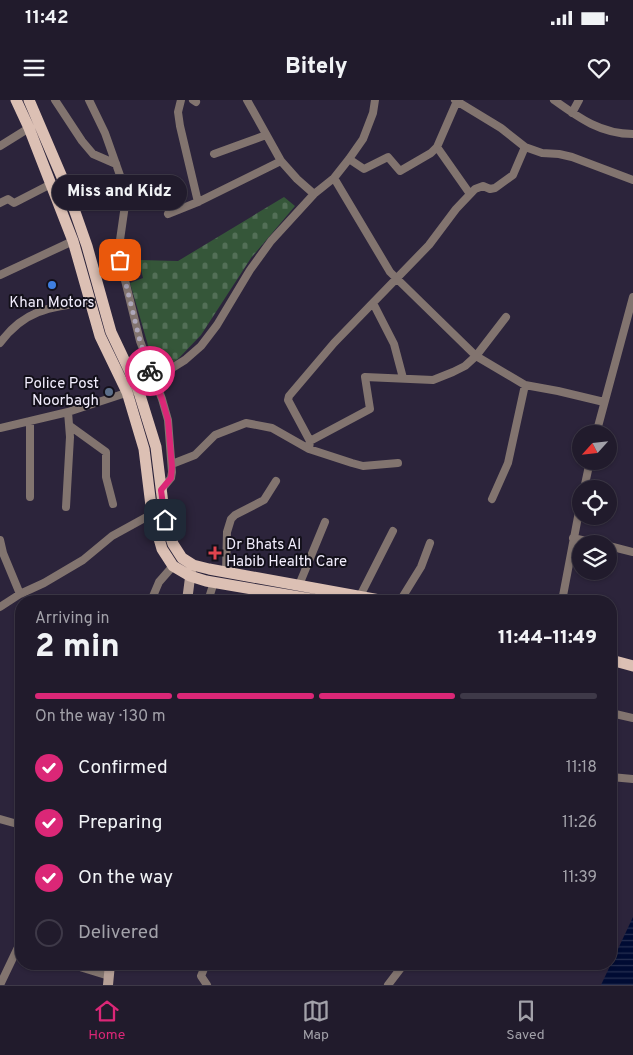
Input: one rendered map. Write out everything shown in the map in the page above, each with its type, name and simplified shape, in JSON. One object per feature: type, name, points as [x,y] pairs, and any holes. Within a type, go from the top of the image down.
[{"type":"main road","points":[[16,100],[29,128],[73,241],[100,336],[133,390],[144,449],[152,514],[162,549],[173,566],[191,570],[226,572],[354,595]]},
{"type":"main road","points":[[29,100],[70,198],[87,246],[111,332],[156,447],[165,520],[173,544],[191,570],[214,582],[289,595]]},
{"type":"main road","points":[[58,202],[70,198]]},
{"type":"main road","points":[[617,661],[633,666]]},
{"type":"street","points":[[55,100],[82,141],[93,154],[116,164]]},
{"type":"street","points":[[89,100],[105,133],[122,181],[126,198],[119,246],[120,260],[140,341],[168,420],[172,472],[171,478],[161,490]]},
{"type":"street","points":[[182,100],[178,112],[180,126],[198,202]]},
{"type":"street","points":[[247,100],[281,161],[296,179],[314,194]]},
{"type":"street","points":[[0,428],[68,412],[133,390],[154,380],[185,360],[201,346],[217,326],[250,270],[271,241],[314,194],[334,178],[349,159],[363,139],[373,113],[375,100]]},
{"type":"street","points":[[554,100],[583,121],[599,129],[633,134]]},
{"type":"street","points":[[572,113],[579,100]]},
{"type":"street","points":[[349,159],[364,169],[388,157],[400,171],[431,153],[437,147],[456,101],[501,128],[526,147],[542,153],[572,157],[633,180]]},
{"type":"street","points":[[0,146],[29,128]]},
{"type":"street","points":[[214,154],[266,135]]},
{"type":"street","points":[[437,147],[470,194]]},
{"type":"street","points":[[310,445],[288,400],[288,396],[324,354],[429,245],[456,209],[470,194],[478,187],[483,186],[492,189],[506,181],[516,170],[526,147]]},
{"type":"street","points":[[168,214],[198,202],[281,161]]},
{"type":"street","points":[[334,178],[384,263],[397,280],[476,356],[526,385],[558,390],[604,402]]},
{"type":"street","points":[[0,202],[8,199],[14,203],[51,184]]},
{"type":"street","points":[[0,275],[73,241]]},
{"type":"street","points":[[598,425],[633,297]]},
{"type":"street","points":[[0,343],[18,323],[35,312],[54,307],[90,302]]},
{"type":"street","points":[[373,303],[394,344],[403,378]]},
{"type":"street","points":[[310,445],[370,409],[365,377],[437,379],[465,366],[476,356],[506,317]]},
{"type":"street","points":[[492,499],[508,463],[526,385]]},
{"type":"street","points":[[66,507],[70,454],[68,412]]},
{"type":"street","points":[[30,421],[30,497]]},
{"type":"street","points":[[172,464],[195,455],[215,435],[246,424],[272,428],[363,466],[398,464]]},
{"type":"street","points":[[70,426],[106,452],[106,477],[113,504]]},
{"type":"street","points":[[226,572],[227,532],[231,519],[264,500],[276,481]]},
{"type":"street","points":[[0,540],[3,553],[20,594],[39,586],[83,560],[112,536],[152,514]]},
{"type":"street","points":[[299,585],[325,522]]},
{"type":"street","points":[[361,595],[393,531]]},
{"type":"street","points":[[404,595],[421,567],[430,543]]},
{"type":"street","points":[[563,595],[572,544]]},
{"type":"street","points":[[617,548],[633,552]]},
{"type":"street","points":[[153,595],[158,582],[173,566]]},
{"type":"street","points":[[188,595],[191,570]]},
{"type":"street","points":[[210,595],[214,582]]},
{"type":"street","points":[[0,607],[15,597]]},
{"type":"street","points":[[617,714],[633,718]]},
{"type":"street","points":[[617,778],[633,779]]},
{"type":"street","points":[[0,819],[15,823]]},
{"type":"street","points":[[0,985],[15,954]]},
{"type":"street","points":[[84,970],[109,981]]},
{"type":"street","points":[[204,970],[201,976],[207,985]]},
{"type":"street","points":[[388,985],[399,970]]},
{"type":"green space","points":[[284,197],[295,206],[251,258],[201,335],[178,359],[156,373],[130,283],[143,278],[139,260],[178,261]]},
{"type":"water","points":[[633,917],[633,985],[601,985],[608,970],[617,970],[617,951]]},
{"type":"way so far","points":[[120,260],[140,341],[150,371]]},
{"type":"place","name":"Miss and Kidz","points":[[120,260]]},
{"type":"place","name":"Khan Motors","points":[[52,285]]},
{"type":"place","name":"Police Post Noorbagh","points":[[109,392]]},
{"type":"place","name":"Dr Bhats Al Habib Health Care","points":[[215,553]]},
{"type":"route","points":[[150,371],[162,399],[168,420],[172,472],[171,478],[161,490],[165,520]]}]
